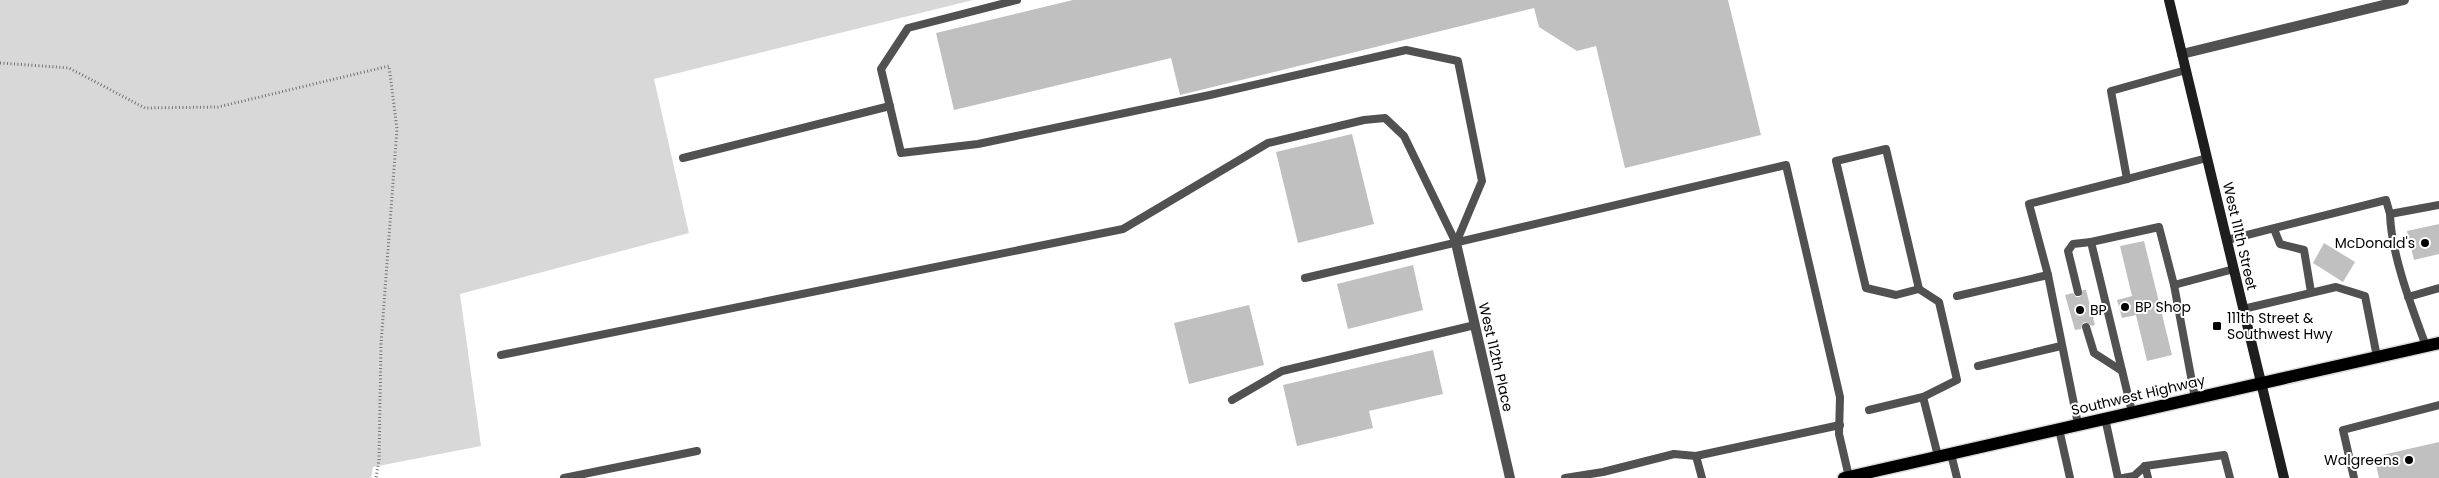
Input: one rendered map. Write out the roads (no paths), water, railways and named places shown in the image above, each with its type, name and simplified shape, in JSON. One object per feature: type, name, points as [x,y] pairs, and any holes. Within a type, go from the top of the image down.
[{"type":"main road","name":"West 111th Street","points":[[2169,0],[2284,478]]},
{"type":"main road","name":"Southwest Highway","points":[[1846,477],[2261,382],[2433,345]]},
{"type":"street","points":[[2182,54],[2404,0]]},
{"type":"street","name":"West 112th Place","points":[[1456,243],[1510,478]]},
{"type":"lane","points":[[1017,0],[908,28],[881,70],[901,153],[978,144],[1200,97],[1406,50],[1458,61],[1482,181],[1456,243]]},
{"type":"lane","points":[[2127,179],[2111,91],[2186,70]]},
{"type":"lane","points":[[683,158],[890,106]]},
{"type":"lane","points":[[501,355],[1123,229],[1268,143],[1364,120],[1385,118],[1404,136],[1456,243]]},
{"type":"lane","points":[[1869,410],[1923,396],[1957,380],[1939,302],[1919,290],[1896,295],[1866,288],[1836,161],[1886,149],[1919,290]]},
{"type":"lane","points":[[2078,424],[2048,275],[2029,204],[2207,158]]},
{"type":"lane","points":[[1305,278],[1786,165],[1840,397],[1839,434],[1846,477]]},
{"type":"lane","points":[[2227,240],[2386,200],[2390,214],[2391,229],[2408,297],[2433,345]]},
{"type":"lane","points":[[2390,214],[2439,204]]},
{"type":"lane","points":[[2078,292],[2068,251],[2073,244],[2159,228],[2174,285],[2195,398]]},
{"type":"lane","points":[[2274,229],[2280,244],[2304,250],[2312,292]]},
{"type":"lane","points":[[2091,242],[2132,412]]},
{"type":"lane","points":[[2174,285],[2234,269]]},
{"type":"lane","points":[[1957,296],[2048,275]]},
{"type":"lane","points":[[2243,309],[2336,287],[2365,296],[2377,357]]},
{"type":"lane","points":[[2408,297],[2439,288]]},
{"type":"lane","points":[[1232,400],[1282,371],[1474,325]]},
{"type":"lane","points":[[2086,328],[2094,354],[2122,371]]},
{"type":"lane","points":[[1978,366],[2061,346]]},
{"type":"lane","points":[[1923,396],[1938,456]]},
{"type":"lane","points":[[2354,478],[2343,430],[2439,405]]},
{"type":"lane","points":[[2105,418],[2118,478]]},
{"type":"lane","points":[[1565,478],[1603,475],[1674,454],[1696,456],[1840,425]]},
{"type":"lane","points":[[2059,429],[2070,478]]},
{"type":"lane","points":[[564,478],[697,451]]},
{"type":"lane","points":[[1951,454],[1958,478]]},
{"type":"lane","points":[[2123,478],[2134,476],[2146,466],[2224,455],[2230,478]]},
{"type":"lane","points":[[1696,456],[1702,478]]},
{"type":"lane","points":[[2146,466],[2148,478]]},
{"type":"place","name":"McDonald's","points":[[2425,243]]},
{"type":"place","name":"BP Shop","points":[[2125,307]]},
{"type":"place","name":"BP","points":[[2080,310]]},
{"type":"place","name":"111th Street & Southwest Hwy","points":[[2217,326]]},
{"type":"place","name":"Walgreens","points":[[2409,460]]}]
